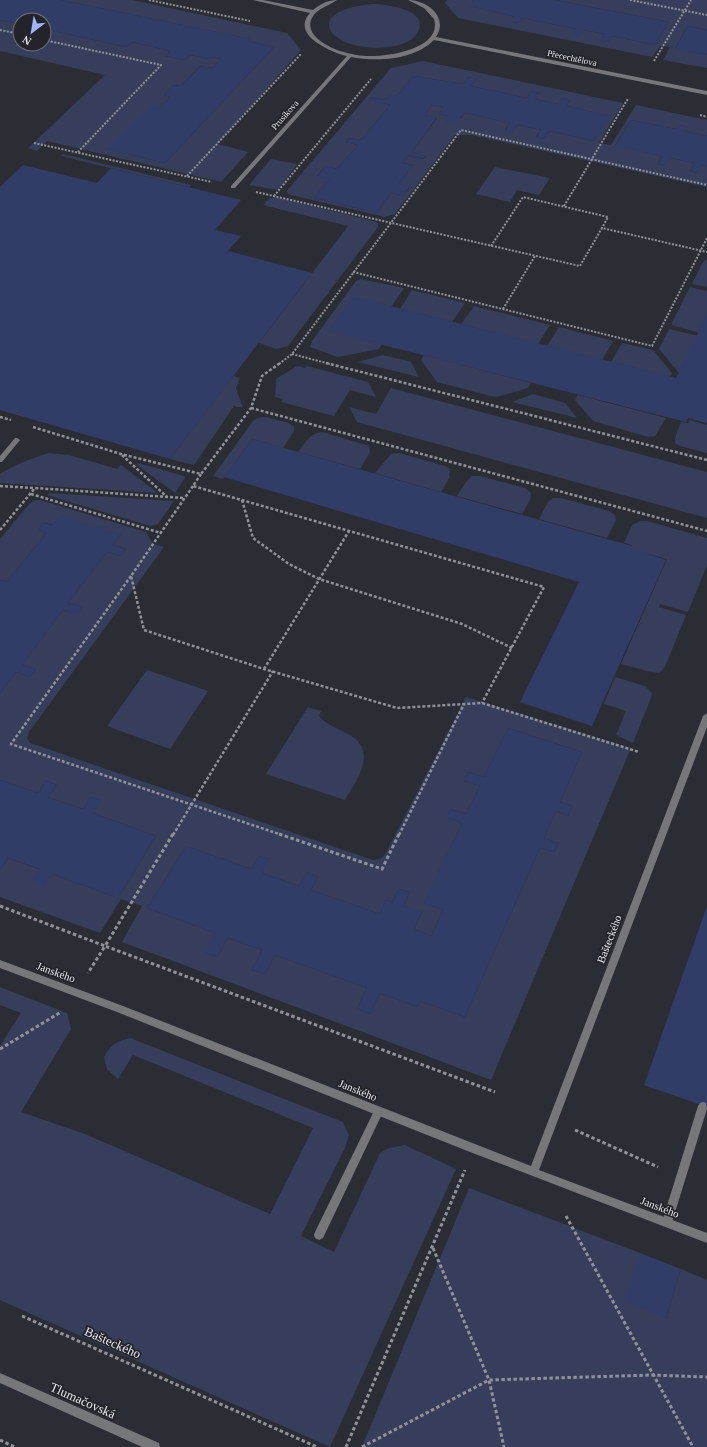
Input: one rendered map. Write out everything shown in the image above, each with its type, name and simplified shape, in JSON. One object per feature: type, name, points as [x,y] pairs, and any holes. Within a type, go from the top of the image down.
[{"type":"street","points":[[256,0],[313,12]]},
{"type":"street","points":[[334,0],[324,4],[313,12],[307,22],[308,32],[316,42],[331,50],[350,55],[370,57],[408,53],[423,46],[434,38],[438,28],[436,17],[427,8],[411,0]]},
{"type":"street","name":"Přecechtělova","points":[[434,38],[707,93]]},
{"type":"street","name":"Prusíkova","points":[[233,187],[350,55]]},
{"type":"street","points":[[0,460],[17,440]]},
{"type":"street","name":"Bašteckého","points":[[534,1172],[552,1120],[707,716]]},
{"type":"street","name":"Janského","points":[[0,964],[112,1006],[378,1112],[707,1238]]},
{"type":"street","points":[[667,1222],[703,1106]]},
{"type":"street","points":[[319,1235],[378,1112]]},
{"type":"street","name":"Tlumačovská","points":[[0,1378],[155,1447]]},
{"type":"path","points":[[149,0],[250,21]]},
{"type":"path","points":[[630,0],[707,15]]},
{"type":"path","points":[[654,60],[691,0]]},
{"type":"path","points":[[0,30],[12,32]]},
{"type":"path","points":[[52,42],[161,65],[78,153]]},
{"type":"path","points":[[187,176],[305,49]]},
{"type":"path","points":[[274,196],[372,78]]},
{"type":"path","points":[[564,206],[627,100],[634,102]]},
{"type":"path","points":[[700,115],[707,117]]},
{"type":"path","points":[[464,704],[382,869],[190,806],[11,744],[131,576],[201,474],[251,408],[262,376],[292,354],[461,130],[707,185]]},
{"type":"path","points":[[34,142],[78,153],[187,176],[390,223],[491,246],[535,256],[580,266],[608,217],[523,197],[491,246]]},
{"type":"path","points":[[602,228],[707,252]]},
{"type":"path","points":[[353,272],[652,346],[707,238]]},
{"type":"path","points":[[503,309],[535,256]]},
{"type":"path","points":[[292,354],[707,460]]},
{"type":"path","points":[[251,408],[707,531]]},
{"type":"path","points":[[0,417],[15,422]]},
{"type":"path","points":[[30,426],[121,454],[201,474]]},
{"type":"path","points":[[121,454],[167,497]]},
{"type":"path","points":[[0,486],[184,498]]},
{"type":"path","points":[[193,486],[544,587],[482,703]]},
{"type":"path","points":[[0,530],[35,488]]},
{"type":"path","points":[[31,494],[161,533]]},
{"type":"path","points":[[242,500],[253,538],[289,564],[319,579],[462,624],[512,648]]},
{"type":"path","points":[[264,669],[349,531]]},
{"type":"path","points":[[131,576],[144,630],[264,669],[397,708],[482,703],[639,752]]},
{"type":"path","points":[[86,976],[273,671]]},
{"type":"path","points":[[0,906],[495,1092]]},
{"type":"path","points":[[0,1049],[62,1010]]},
{"type":"path","points":[[552,1120],[630,1155],[682,1176]]},
{"type":"path","points":[[346,1447],[433,1248],[462,1177]]},
{"type":"path","points":[[566,1216],[692,1447]]},
{"type":"path","points":[[433,1248],[489,1380],[504,1447]]},
{"type":"path","name":"Bašteckého","points":[[22,1316],[317,1447]]},
{"type":"path","points":[[362,1447],[489,1380],[652,1375],[707,1377]]},
{"type":"path","points":[[0,1440],[15,1447]]},
{"type":"shaded area","points":[[61,0],[132,0],[287,33],[301,50],[218,144],[248,152],[221,182],[47,141],[37,151],[28,148],[105,75],[0,51],[0,20],[12,22],[12,52],[52,52],[52,31],[126,47],[132,42],[170,51],[165,56],[185,60],[190,55],[209,59],[211,57],[221,59],[212,68],[200,66],[181,86],[173,85],[164,95],[170,97],[160,107],[107,149],[165,163],[274,47],[249,41],[250,39]]},
{"type":"shaded area","points":[[447,0],[474,0],[470,6],[515,17],[512,22],[518,23],[522,18],[576,29],[572,35],[584,30],[604,34],[601,41],[608,42],[612,36],[655,45],[669,22],[555,0],[707,0],[707,30],[688,26],[675,48],[707,55],[707,68],[663,60],[670,47],[660,46],[652,57],[458,18],[445,3]]},
{"type":"shaded area","points":[[372,4],[395,7],[411,13],[417,17],[420,23],[419,30],[409,41],[402,44],[374,48],[355,45],[341,40],[332,32],[329,24],[334,15],[348,9]]},
{"type":"shaded area","points":[[423,61],[623,103],[599,143],[611,145],[636,105],[707,120],[707,136],[685,131],[687,127],[679,125],[676,129],[631,120],[615,145],[662,156],[657,164],[665,165],[670,158],[694,163],[690,171],[697,173],[702,165],[707,166],[707,187],[472,135],[455,135],[395,214],[385,217],[291,195],[286,192],[391,68]],"holes":[[[413,76],[463,84],[468,77],[476,79],[471,86],[527,98],[531,91],[539,93],[535,99],[558,104],[570,100],[566,106],[610,116],[594,141],[549,131],[543,139],[536,137],[541,130],[518,125],[512,132],[505,130],[510,123],[465,113],[461,118],[439,114],[443,107],[432,105],[425,115],[437,118],[412,152],[426,156],[423,159],[408,156],[403,163],[413,165],[399,184],[410,187],[403,196],[391,193],[377,213],[314,198],[329,179],[317,176],[325,166],[337,169],[358,145],[346,142],[349,138],[361,140],[390,105],[370,99],[372,97],[385,100],[389,95],[397,96]]]},
{"type":"shaded area","points":[[63,154],[191,185],[189,187],[61,156]]},
{"type":"shaded area","points":[[271,159],[297,164],[278,190],[249,185]]},
{"type":"shaded area","points":[[495,167],[550,178],[539,195],[517,190],[510,202],[476,194]]},
{"type":"shaded area","points":[[276,197],[373,221],[378,223],[378,227],[288,346],[276,349],[259,343],[348,226],[263,205],[270,198]]},
{"type":"shaded area","points":[[707,259],[707,287],[692,284],[703,262]]},
{"type":"shaded area","points":[[361,279],[404,288],[391,307],[382,344],[379,349],[338,357],[310,347],[312,341],[356,281]]},
{"type":"shaded area","points":[[690,287],[707,291],[707,319],[700,333],[671,325]]},
{"type":"shaded area","points":[[412,290],[465,303],[452,322],[400,309]]},
{"type":"shaded area","points":[[474,306],[550,325],[538,344],[461,324]]},
{"type":"shaded area","points":[[559,327],[613,341],[602,360],[547,346]]},
{"type":"shaded area","points":[[669,329],[699,336],[680,374],[659,349]]},
{"type":"shaded area","points":[[622,343],[653,350],[672,373],[670,377],[611,362]]},
{"type":"shaded area","points":[[383,355],[411,362],[419,377],[358,362]]},
{"type":"shaded area","points":[[424,355],[531,383],[528,388],[497,397],[437,382],[421,360]]},
{"type":"shaded area","points":[[297,366],[305,368],[307,366],[368,382],[376,397],[350,390],[334,416],[281,402],[283,399],[275,397],[276,379]]},
{"type":"shaded area","points":[[233,376],[240,378],[236,388],[243,408],[234,406],[194,465],[170,459]]},
{"type":"shaded area","points":[[391,388],[707,472],[707,518],[357,422],[349,407],[376,414]]},
{"type":"shaded area","points":[[533,394],[565,403],[577,418],[512,402]]},
{"type":"shaded area","points":[[578,395],[666,418],[655,436],[648,437],[593,421],[575,400]]},
{"type":"shaded area","points":[[266,417],[289,423],[294,427],[294,431],[283,448],[252,439],[223,479],[213,476],[253,421],[257,418]]},
{"type":"shaded area","points":[[689,420],[707,425],[707,453],[680,446],[675,443],[675,438],[681,422],[688,423]]},
{"type":"shaded area","points":[[322,432],[369,446],[370,452],[360,469],[298,452],[311,436]]},
{"type":"shaded area","points":[[49,453],[69,455],[117,469],[121,465],[158,493],[0,483],[0,474],[12,467]]},
{"type":"shaded area","points":[[399,453],[445,466],[450,469],[449,478],[441,492],[375,473],[391,454]]},
{"type":"shaded area","points":[[138,463],[184,476],[185,478],[175,493],[137,465]]},
{"type":"shaded area","points":[[472,476],[480,476],[525,488],[531,493],[530,500],[522,514],[457,496]]},
{"type":"shaded area","points":[[49,493],[174,501],[158,524],[150,526],[47,495]]},
{"type":"shaded area","points":[[553,498],[561,498],[609,511],[615,515],[616,520],[607,538],[539,519],[548,502]]},
{"type":"shaded area","points":[[35,500],[40,500],[146,532],[153,544],[164,547],[29,732],[27,738],[30,743],[373,860],[380,859],[385,855],[466,697],[631,748],[491,1080],[122,942],[142,906],[121,899],[100,933],[0,897],[0,870],[8,858],[118,898],[156,836],[93,813],[101,800],[91,797],[83,809],[48,797],[57,785],[46,781],[38,793],[0,780],[0,693],[16,672],[30,677],[36,669],[22,665],[63,610],[77,614],[82,607],[68,603],[107,552],[121,556],[126,549],[113,545],[121,534],[43,523],[38,530],[46,533],[7,582],[0,580],[0,539],[30,503]],"holes":[[[508,728],[582,752],[560,802],[573,806],[568,816],[556,811],[544,838],[559,843],[554,852],[540,848],[465,1017],[420,1001],[417,1007],[380,993],[370,1014],[357,1009],[367,988],[275,955],[265,974],[252,970],[262,950],[228,938],[217,957],[205,952],[215,933],[147,908],[186,846],[251,869],[259,856],[269,859],[262,873],[299,886],[307,872],[318,877],[311,890],[380,914],[386,900],[392,902],[399,889],[410,892],[404,906],[422,913],[414,929],[431,936],[443,910],[424,903],[462,823],[447,817],[450,809],[466,814],[480,786],[464,781],[468,772],[484,777]]]},
{"type":"shaded area","points":[[640,521],[647,521],[707,538],[707,565],[688,612],[660,604],[659,607],[686,615],[665,667],[659,673],[621,664],[667,559],[630,549],[632,545],[624,543],[632,525]]},
{"type":"shaded area","points":[[147,670],[208,691],[170,749],[107,726]]},
{"type":"shaded area","points":[[615,677],[645,686],[652,693],[633,743],[616,735],[626,711],[604,704]]},
{"type":"shaded area","points":[[308,707],[321,711],[319,716],[322,719],[329,725],[348,734],[357,741],[362,749],[364,757],[363,766],[345,800],[266,774]]},
{"type":"shaded area","points":[[0,987],[67,1013],[71,1029],[21,1112],[85,1134],[270,1214],[313,1128],[133,1055],[118,1079],[107,1069],[104,1057],[109,1049],[118,1042],[130,1038],[343,1122],[349,1135],[345,1148],[301,1236],[334,1252],[380,1153],[389,1148],[405,1145],[456,1169],[330,1447],[0,1300],[0,1046],[21,1013],[0,1005]]},
{"type":"shaded area","points":[[469,1188],[640,1253],[666,1318],[681,1269],[707,1280],[707,1447],[362,1447]]},
{"type":"building","points":[[0,0],[61,0],[251,39],[249,41],[274,47],[165,163],[106,149],[150,105],[160,107],[170,97],[164,95],[173,85],[181,86],[201,66],[212,68],[221,59],[211,57],[209,59],[190,55],[185,60],[165,56],[170,51],[132,42],[126,47],[52,31],[52,12],[12,12],[12,22],[0,20]]},
{"type":"building","points":[[474,0],[555,0],[669,22],[655,45],[612,36],[608,42],[600,41],[604,34],[584,30],[579,37],[571,35],[576,29],[522,18],[518,23],[511,22],[515,17],[469,6]]},
{"type":"building","points":[[688,26],[707,30],[707,55],[675,49]]},
{"type":"building","points":[[413,76],[463,84],[468,77],[476,79],[471,86],[527,98],[531,91],[539,93],[535,99],[558,104],[562,98],[570,100],[566,106],[611,116],[594,141],[549,131],[543,139],[536,138],[541,130],[518,125],[512,132],[505,131],[510,123],[465,113],[454,124],[446,122],[450,116],[439,114],[443,107],[432,105],[425,115],[437,117],[412,152],[426,155],[423,159],[408,156],[403,163],[413,165],[399,184],[410,186],[403,196],[391,193],[377,213],[314,198],[329,179],[317,177],[325,166],[337,169],[358,145],[346,142],[349,138],[361,140],[390,105],[370,100],[372,97],[385,100],[389,94],[397,96]]},
{"type":"building","points":[[631,120],[676,129],[679,125],[688,127],[685,131],[707,136],[707,166],[702,165],[698,173],[690,171],[694,163],[670,158],[665,165],[657,164],[662,156],[615,146]]},
{"type":"building","points":[[23,165],[97,183],[111,168],[241,200],[215,230],[241,236],[228,251],[312,273],[170,459],[0,410],[0,187]]},
{"type":"building","points":[[354,297],[676,378],[707,315],[707,423],[688,418],[686,422],[328,331]]},
{"type":"building","points":[[252,439],[632,546],[631,548],[666,560],[592,726],[520,702],[579,582],[224,477]]},
{"type":"building","points":[[60,515],[121,534],[113,545],[126,549],[121,556],[107,552],[68,603],[82,607],[77,615],[63,610],[22,665],[36,669],[30,677],[16,672],[0,693],[0,580],[7,582],[46,533],[38,530],[43,523],[52,525]]},
{"type":"building","points":[[508,728],[582,752],[560,802],[573,806],[568,816],[556,811],[544,838],[559,843],[554,852],[540,848],[465,1017],[420,1001],[417,1007],[380,993],[370,1014],[357,1009],[367,988],[275,955],[265,974],[252,970],[262,950],[228,938],[217,957],[204,952],[215,933],[147,908],[186,846],[251,869],[259,856],[270,859],[262,873],[299,886],[307,872],[318,877],[311,890],[380,914],[386,900],[392,902],[399,889],[410,892],[404,906],[422,912],[414,929],[431,936],[443,910],[423,903],[462,823],[446,817],[450,809],[466,814],[480,786],[464,781],[468,772],[484,777]]},
{"type":"building","points":[[0,780],[38,793],[46,781],[57,785],[48,797],[83,809],[91,797],[102,800],[93,813],[156,836],[118,898],[52,874],[44,887],[31,882],[40,869],[8,858],[0,870]]},
{"type":"building","points":[[707,906],[707,1107],[644,1085]]},
{"type":"building","points":[[640,1253],[681,1269],[666,1318],[625,1301]]}]
